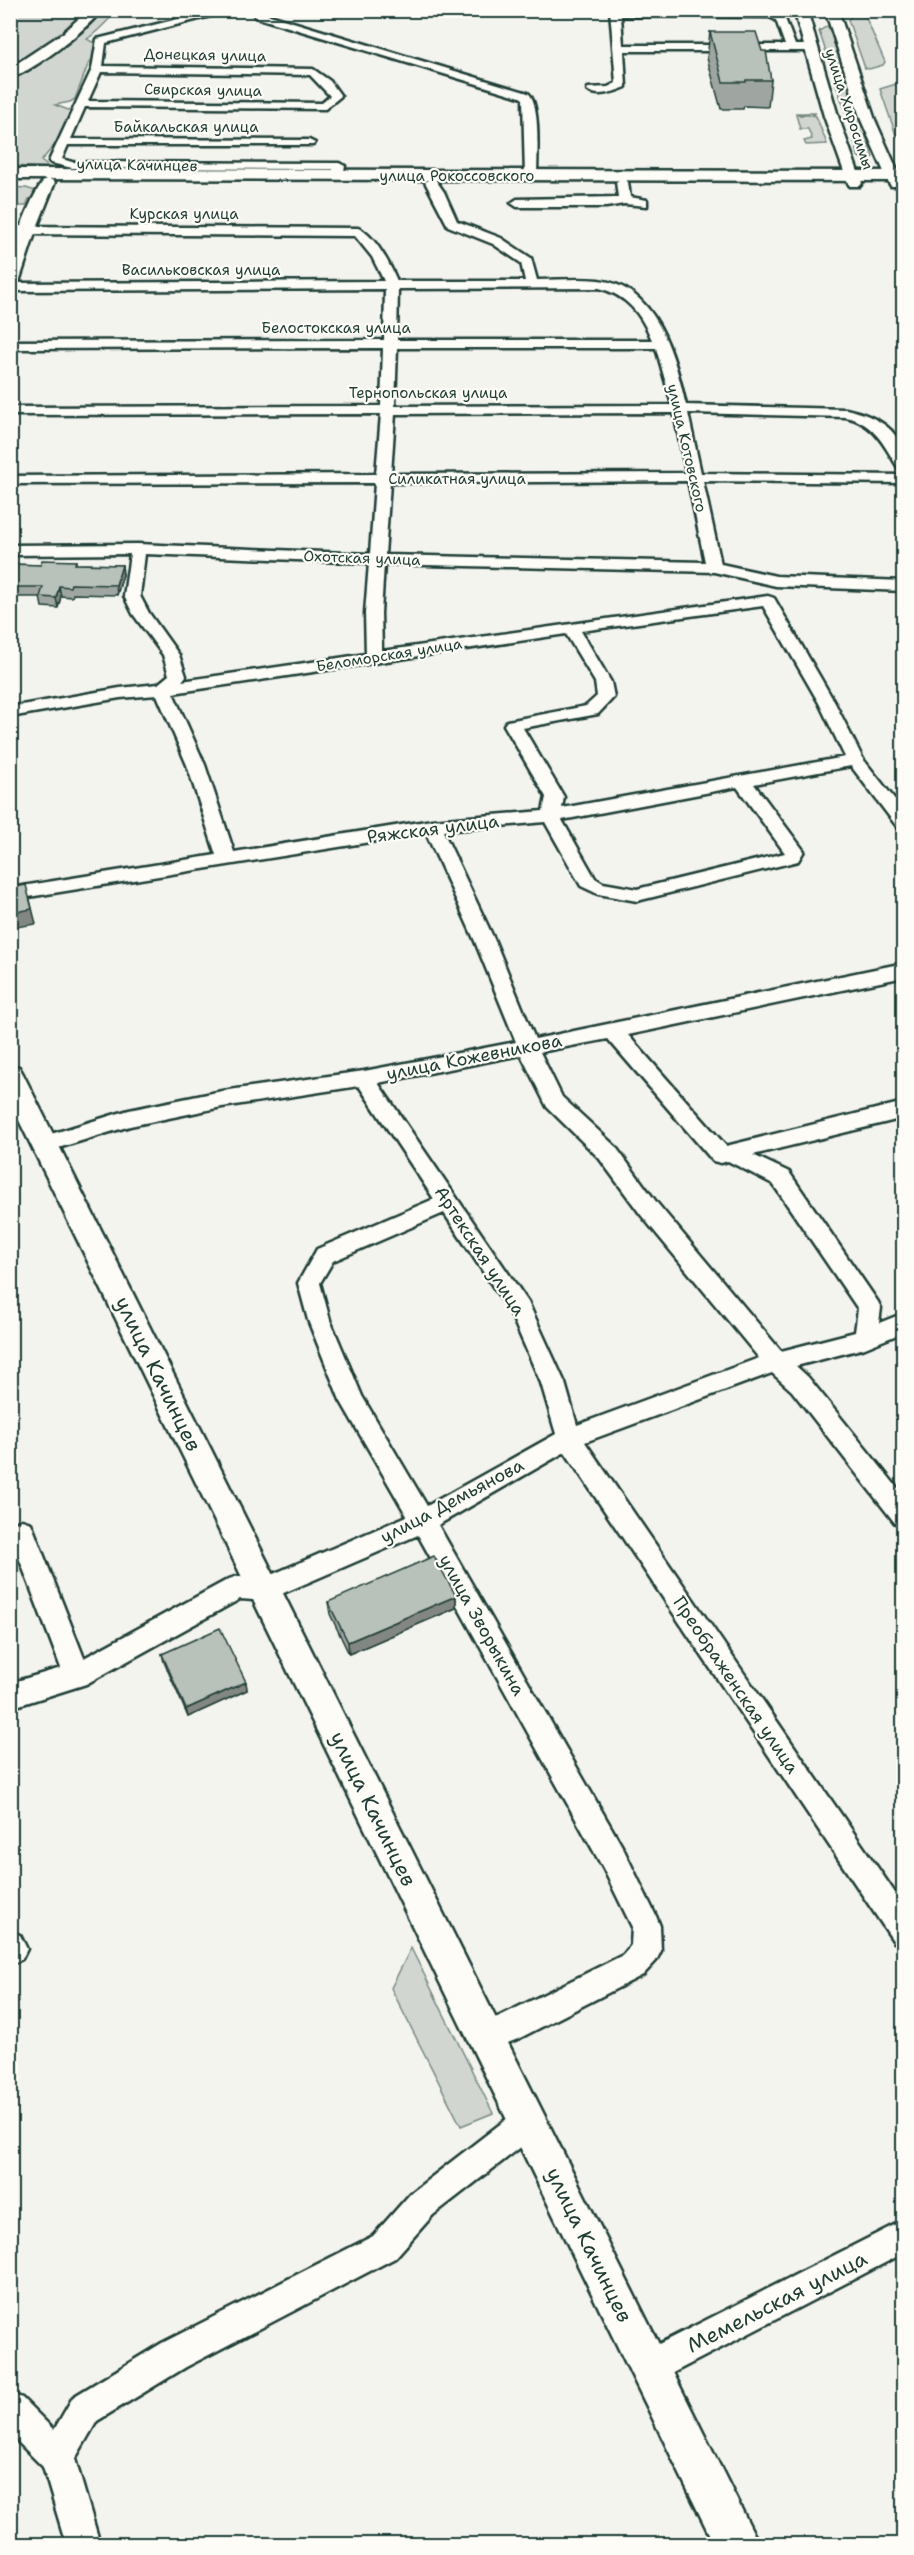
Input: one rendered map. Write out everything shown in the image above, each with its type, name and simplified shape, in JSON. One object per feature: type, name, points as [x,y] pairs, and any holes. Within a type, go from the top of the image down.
[{"type":"highway","name":"улица Рокоссовского","points":[[10,172],[899,180]]},
{"type":"highway","name":"улица Рокоссовского","points":[[10,182],[52,172],[431,182],[623,191],[771,186],[854,179]]},
{"type":"main road","points":[[30,45],[80,10]]},
{"type":"main road","points":[[10,74],[81,26],[95,10]]},
{"type":"main road","name":"улица Хиросимы","points":[[800,10],[831,116],[854,179]]},
{"type":"main road","name":"улица Хиросимы","points":[[831,10],[868,120],[899,180]]},
{"type":"main road","name":"улица Качинцев","points":[[10,286],[28,230],[52,172]]},
{"type":"main road","name":"улица Качинцев","points":[[10,1074],[737,2544]]},
{"type":"street","name":"улица Качинцев","points":[[52,172],[63,142],[97,69],[101,41],[229,10]]},
{"type":"street","points":[[592,90],[610,90],[622,85],[615,12],[770,14],[780,18],[791,48]]},
{"type":"street","points":[[259,15],[524,95],[528,98],[530,111],[531,177]]},
{"type":"street","points":[[10,67],[47,48]]},
{"type":"street","points":[[619,48],[812,48]]},
{"type":"street","name":"Донецкая улица","points":[[97,69],[313,72],[336,96],[325,106]]},
{"type":"street","name":"Свирская улица","points":[[80,104],[325,106]]},
{"type":"street","name":"Байкальская улица","points":[[63,142],[309,143]]},
{"type":"street","points":[[431,182],[452,223],[497,241],[527,261],[532,285]]},
{"type":"street","points":[[517,203],[606,203],[623,191],[643,203]]},
{"type":"street","name":"Курская улица","points":[[10,230],[358,232],[377,252],[387,270],[392,286]]},
{"type":"street","name":"улица Котовского","points":[[392,286],[599,284],[631,296],[654,328],[661,344],[680,410],[714,567]]},
{"type":"street","name":"Васильковская улица","points":[[10,286],[392,286]]},
{"type":"street","points":[[374,658],[377,559],[388,410],[392,286]]},
{"type":"street","name":"Белостокская улица","points":[[10,345],[661,344]]},
{"type":"street","name":"Тернопольская улица","points":[[10,411],[757,409],[846,413],[861,415],[877,425],[891,440],[903,466]]},
{"type":"street","name":"Силикатная улица","points":[[10,480],[694,477],[903,479]]},
{"type":"street","points":[[138,549],[132,596],[141,614],[171,655],[178,676],[163,689],[196,765],[227,860]]},
{"type":"street","name":"Охотская улица","points":[[10,550],[138,549],[377,559],[714,567]]},
{"type":"street","points":[[714,567],[776,581],[903,586]]},
{"type":"street","points":[[776,581],[768,601],[827,703],[855,760],[903,824]]},
{"type":"street","name":"Беломорская улица","points":[[10,712],[120,693],[163,689],[768,601]]},
{"type":"street","points":[[571,628],[603,682],[606,697],[592,710],[513,725],[555,796],[551,816],[588,882],[598,888],[637,895],[790,857],[795,851],[742,781]]},
{"type":"street","name":"Ряжская улица","points":[[10,894],[432,826],[551,816],[855,760]]},
{"type":"street","points":[[432,826],[484,939],[528,1047],[554,1102],[607,1152],[649,1209],[776,1362],[800,1384],[903,1515]]},
{"type":"street","name":"улица Кожевникова","points":[[45,1144],[129,1118],[222,1099],[364,1078],[613,1031],[903,970]]},
{"type":"street","points":[[613,1031],[721,1155],[903,1110]]},
{"type":"street","name":"Артекская улица","points":[[364,1078],[520,1308],[553,1383],[569,1438]]},
{"type":"street","points":[[730,1153],[781,1178],[870,1308],[865,1339]]},
{"type":"street","name":"улица Зворыкина","points":[[448,1202],[325,1255],[309,1283],[319,1320],[352,1400],[613,1858],[646,1926],[646,1951],[633,1965],[507,2028],[486,2036]]},
{"type":"street","name":"улица Демьянова","points":[[10,1696],[77,1675],[238,1587],[265,1590],[423,1521],[569,1438],[776,1362],[865,1339],[903,1322]]},
{"type":"street","name":"Преображенская улица","points":[[569,1438],[903,1932]]},
{"type":"street","points":[[22,1531],[77,1675]]},
{"type":"street","points":[[57,2457],[85,2409],[174,2355],[384,2247],[422,2204],[528,2122]]},
{"type":"street","name":"Мемельская улица","points":[[649,2367],[903,2236]]},
{"type":"street","points":[[10,2410],[57,2457],[83,2544]]},
{"type":"shaded area","points":[[857,10],[863,11],[885,62],[883,65],[865,68],[848,20]]},
{"type":"shaded area","points":[[10,11],[118,11],[87,39],[96,44],[100,56],[89,62],[75,99],[55,105],[71,111],[58,141],[41,161],[50,168],[11,166]]},
{"type":"shaded area","points":[[829,25],[846,76],[834,76],[819,31]]},
{"type":"shaded area","points":[[848,81],[873,157],[869,159],[858,156],[850,124],[836,85]]},
{"type":"shaded area","points":[[896,84],[903,111],[903,139],[896,135],[880,89]]},
{"type":"shaded area","points":[[795,113],[816,113],[812,115],[816,116],[827,144],[806,145],[804,141],[812,139],[808,129],[800,129],[796,115],[810,115]]},
{"type":"shaded area","points":[[11,187],[36,191],[35,198],[29,199],[26,206],[11,206]]},
{"type":"shaded area","points":[[411,1948],[493,2113],[461,2126],[391,1988]]},
{"type":"building","points":[[710,32],[756,32],[762,51],[766,51],[771,80],[723,82]]},
{"type":"building","points":[[42,560],[76,561],[75,564],[122,565],[116,585],[59,586],[56,598],[40,597],[43,587],[10,587],[10,564],[41,565]]},
{"type":"building","points":[[26,885],[32,909],[10,913],[10,888]]},
{"type":"building","points":[[434,1556],[456,1596],[348,1642],[328,1602]]},
{"type":"building","points":[[220,1628],[246,1682],[186,1709],[162,1654]]}]
